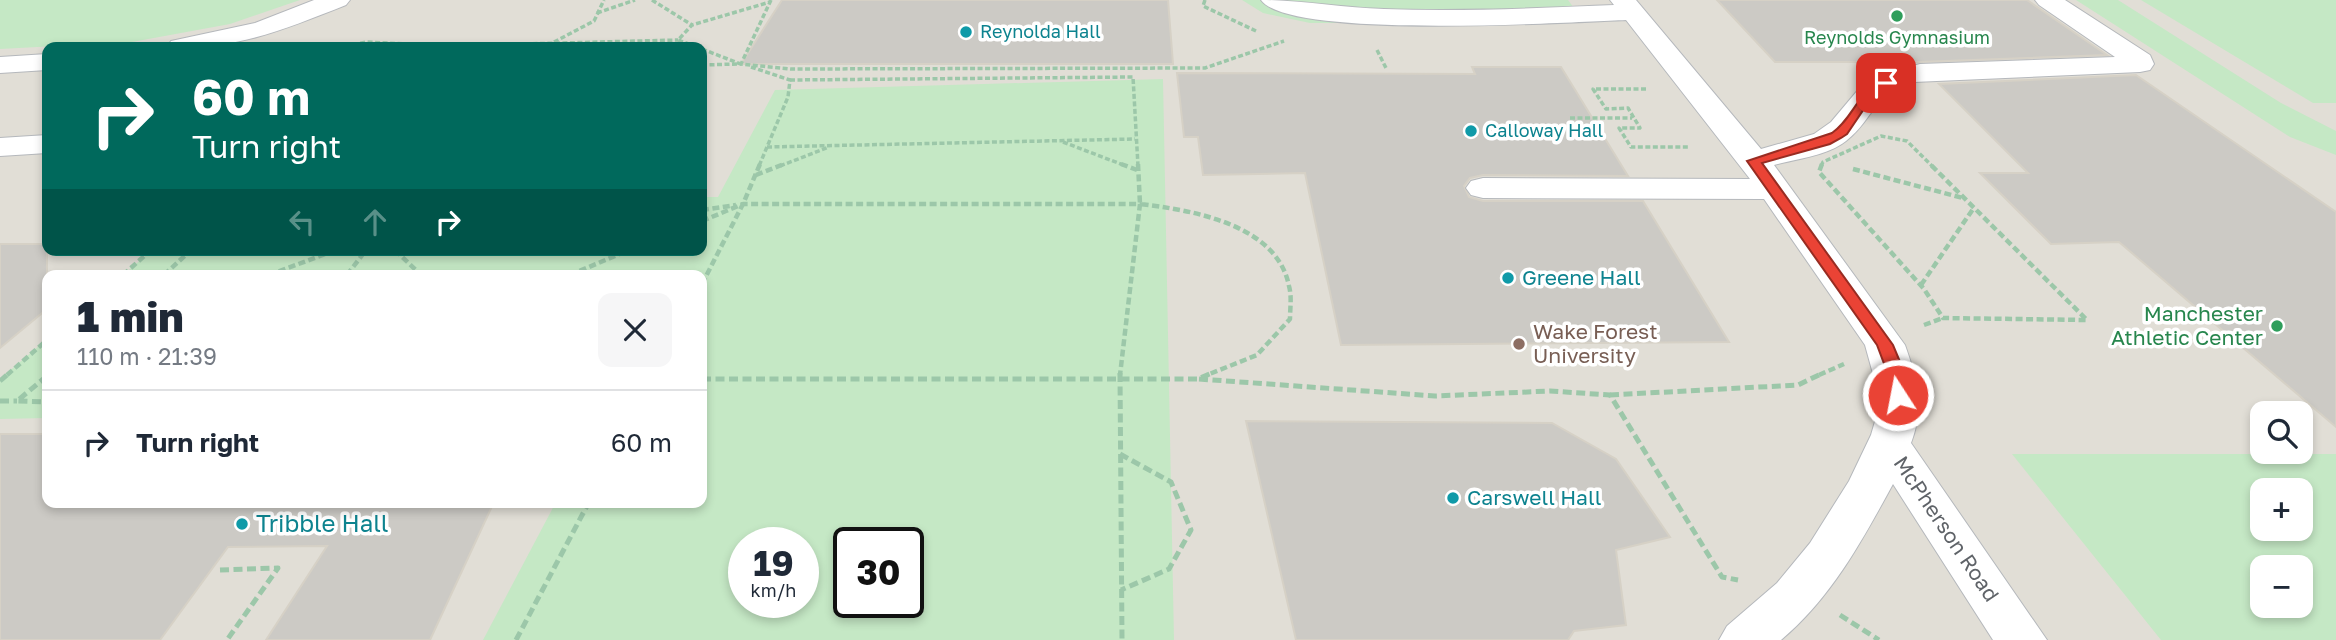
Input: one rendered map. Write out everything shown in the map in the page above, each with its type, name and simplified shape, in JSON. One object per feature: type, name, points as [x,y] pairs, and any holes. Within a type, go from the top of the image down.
[{"type":"street","points":[[235,42],[337,0]]},
{"type":"street","points":[[1274,0],[1297,10],[1333,15],[1443,17],[1627,6]]},
{"type":"street","points":[[1754,161],[1836,136],[1843,131],[1863,100],[1873,91],[1904,76],[1920,72],[2140,64],[2140,61],[2048,0]]},
{"type":"street","name":"McPherson Road","points":[[1627,6],[1754,161],[1885,345],[1894,369],[1898,395],[1896,420],[1889,444],[2021,640]]},
{"type":"street","points":[[2,66],[42,62]]},
{"type":"street","points":[[0,147],[42,144]]},
{"type":"street","points":[[1483,187],[1773,189]]},
{"type":"street","points":[[1745,640],[1801,590],[1849,520],[1889,444]]},
{"type":"path","points":[[555,42],[594,21],[604,0]]},
{"type":"path","points":[[597,13],[635,0]]},
{"type":"path","points":[[652,0],[692,25]]},
{"type":"path","points":[[1205,0],[1203,6],[1243,27],[1265,33]]},
{"type":"path","points":[[678,40],[692,25],[771,1]]},
{"type":"path","points":[[741,64],[771,1]]},
{"type":"path","points":[[707,65],[741,64],[791,69],[1205,68],[1287,40],[1276,37]]},
{"type":"path","points":[[635,42],[683,42]]},
{"type":"path","points":[[1374,42],[1387,70]]},
{"type":"path","points":[[707,51],[790,80],[1133,77],[1140,204],[1119,380],[1122,640]]},
{"type":"path","points":[[707,274],[743,204],[788,97],[790,80]]},
{"type":"path","points":[[1650,89],[1593,89],[1606,109],[1628,108],[1640,128],[1619,128],[1631,147],[1689,146]]},
{"type":"path","points":[[1570,118],[1633,118]]},
{"type":"path","points":[[707,379],[1198,379],[1436,396],[1550,391],[1610,394],[1798,385],[1943,318],[2087,320],[1907,141],[1892,137],[1872,137],[1824,162],[1819,172],[1921,285],[1943,318]]},
{"type":"path","points":[[767,147],[1135,138]]},
{"type":"path","points":[[1059,140],[1137,170]]},
{"type":"path","points":[[755,175],[833,145]]},
{"type":"path","points":[[1824,162],[1836,165]]},
{"type":"path","points":[[1849,168],[1964,199]]},
{"type":"path","points":[[707,218],[743,204]]},
{"type":"path","points":[[707,209],[743,204],[1140,204],[1219,217],[1267,246],[1289,284],[1290,319],[1257,355],[1198,379]]},
{"type":"path","points":[[1921,285],[1973,209]]},
{"type":"path","points":[[129,270],[144,256]]},
{"type":"path","points":[[169,270],[185,256]]},
{"type":"path","points":[[282,270],[320,256]]},
{"type":"path","points":[[351,270],[361,256]]},
{"type":"path","points":[[401,256],[416,270]]},
{"type":"path","points":[[582,270],[615,256]]},
{"type":"path","points":[[0,381],[42,344]]},
{"type":"path","points":[[17,401],[42,380]]},
{"type":"path","points":[[1610,394],[1722,577]]},
{"type":"path","points":[[0,401],[42,402]]},
{"type":"path","points":[[1120,454],[1171,482],[1191,530],[1169,569],[1121,590]]},
{"type":"path","points":[[516,640],[586,508]]},
{"type":"path","points":[[220,570],[278,568],[227,640]]},
{"type":"shaded area","name":"Wake Forest University","points":[[0,0],[2336,0],[2336,640],[0,640]]},
{"type":"green space","points":[[0,0],[300,0],[230,24],[132,42],[42,42],[42,47],[0,49]]},
{"type":"green space","points":[[1242,0],[1568,0],[1585,23],[1310,23],[1263,13]]},
{"type":"green space","points":[[2076,0],[2118,0],[2281,103],[2336,131],[2336,155],[2290,137]]},
{"type":"green space","points":[[2141,0],[2336,0],[2336,103],[2313,103]]},
{"type":"green space","points":[[1163,79],[1174,640],[483,640],[553,508],[707,508],[707,270],[129,270],[145,256],[707,256],[707,197],[718,197],[775,90]]},
{"type":"green space","points":[[42,343],[42,418],[0,419],[0,379]]},
{"type":"green space","points":[[2012,454],[2250,454],[2250,464],[2313,464],[2313,454],[2336,454],[2336,640],[2161,640]]},
{"type":"building","name":"Reynolda Hall","points":[[782,0],[1168,0],[1173,64],[741,64]]},
{"type":"building","name":"Reynolds Gymnasium","points":[[1717,0],[2027,0],[2107,55],[1918,62],[1775,62]]},
{"type":"building","points":[[1472,67],[1561,67],[1628,176],[1483,175],[1470,178],[1464,186],[1469,197],[1483,201],[1643,201],[1729,342],[1341,345],[1305,173],[1203,175],[1198,137],[1184,137],[1177,73],[1475,74]]},
{"type":"building","name":"Manchester Athletic Center","points":[[2136,75],[2336,212],[2336,427],[2313,407],[2313,401],[2306,401],[2119,242],[2051,244],[1980,173],[2028,173],[1939,84]]},
{"type":"building","points":[[0,244],[42,244],[42,256],[47,256],[47,270],[42,270],[42,313],[0,348]]},
{"type":"building","name":"Carswell Hall","points":[[1246,421],[1552,423],[1616,459],[1670,537],[1616,550],[1626,625],[1574,631],[1568,640],[1296,640]]},
{"type":"building","name":"Tribble Hall","points":[[0,434],[42,434],[42,508],[491,508],[430,640],[266,640],[327,546],[228,547],[160,640],[0,640]]},
{"type":"place","name":"Reynolds Gymnasium","points":[[1897,16]]},
{"type":"place","name":"Reynolda Hall","points":[[966,32]]},
{"type":"place","name":"Calloway Hall","points":[[1471,131]]},
{"type":"place","name":"Greene Hall","points":[[1508,278]]},
{"type":"place","name":"Manchester Athletic Center","points":[[2277,326]]},
{"type":"place","name":"Wake Forest University","points":[[1519,344]]},
{"type":"place","name":"Carswell Hall","points":[[1453,498]]},
{"type":"place","name":"Tribble Hall","points":[[242,524]]},
{"type":"route","points":[[1886,83],[1863,100],[1843,131],[1836,136],[1754,161],[1885,345],[1894,369],[1898,395]]}]
